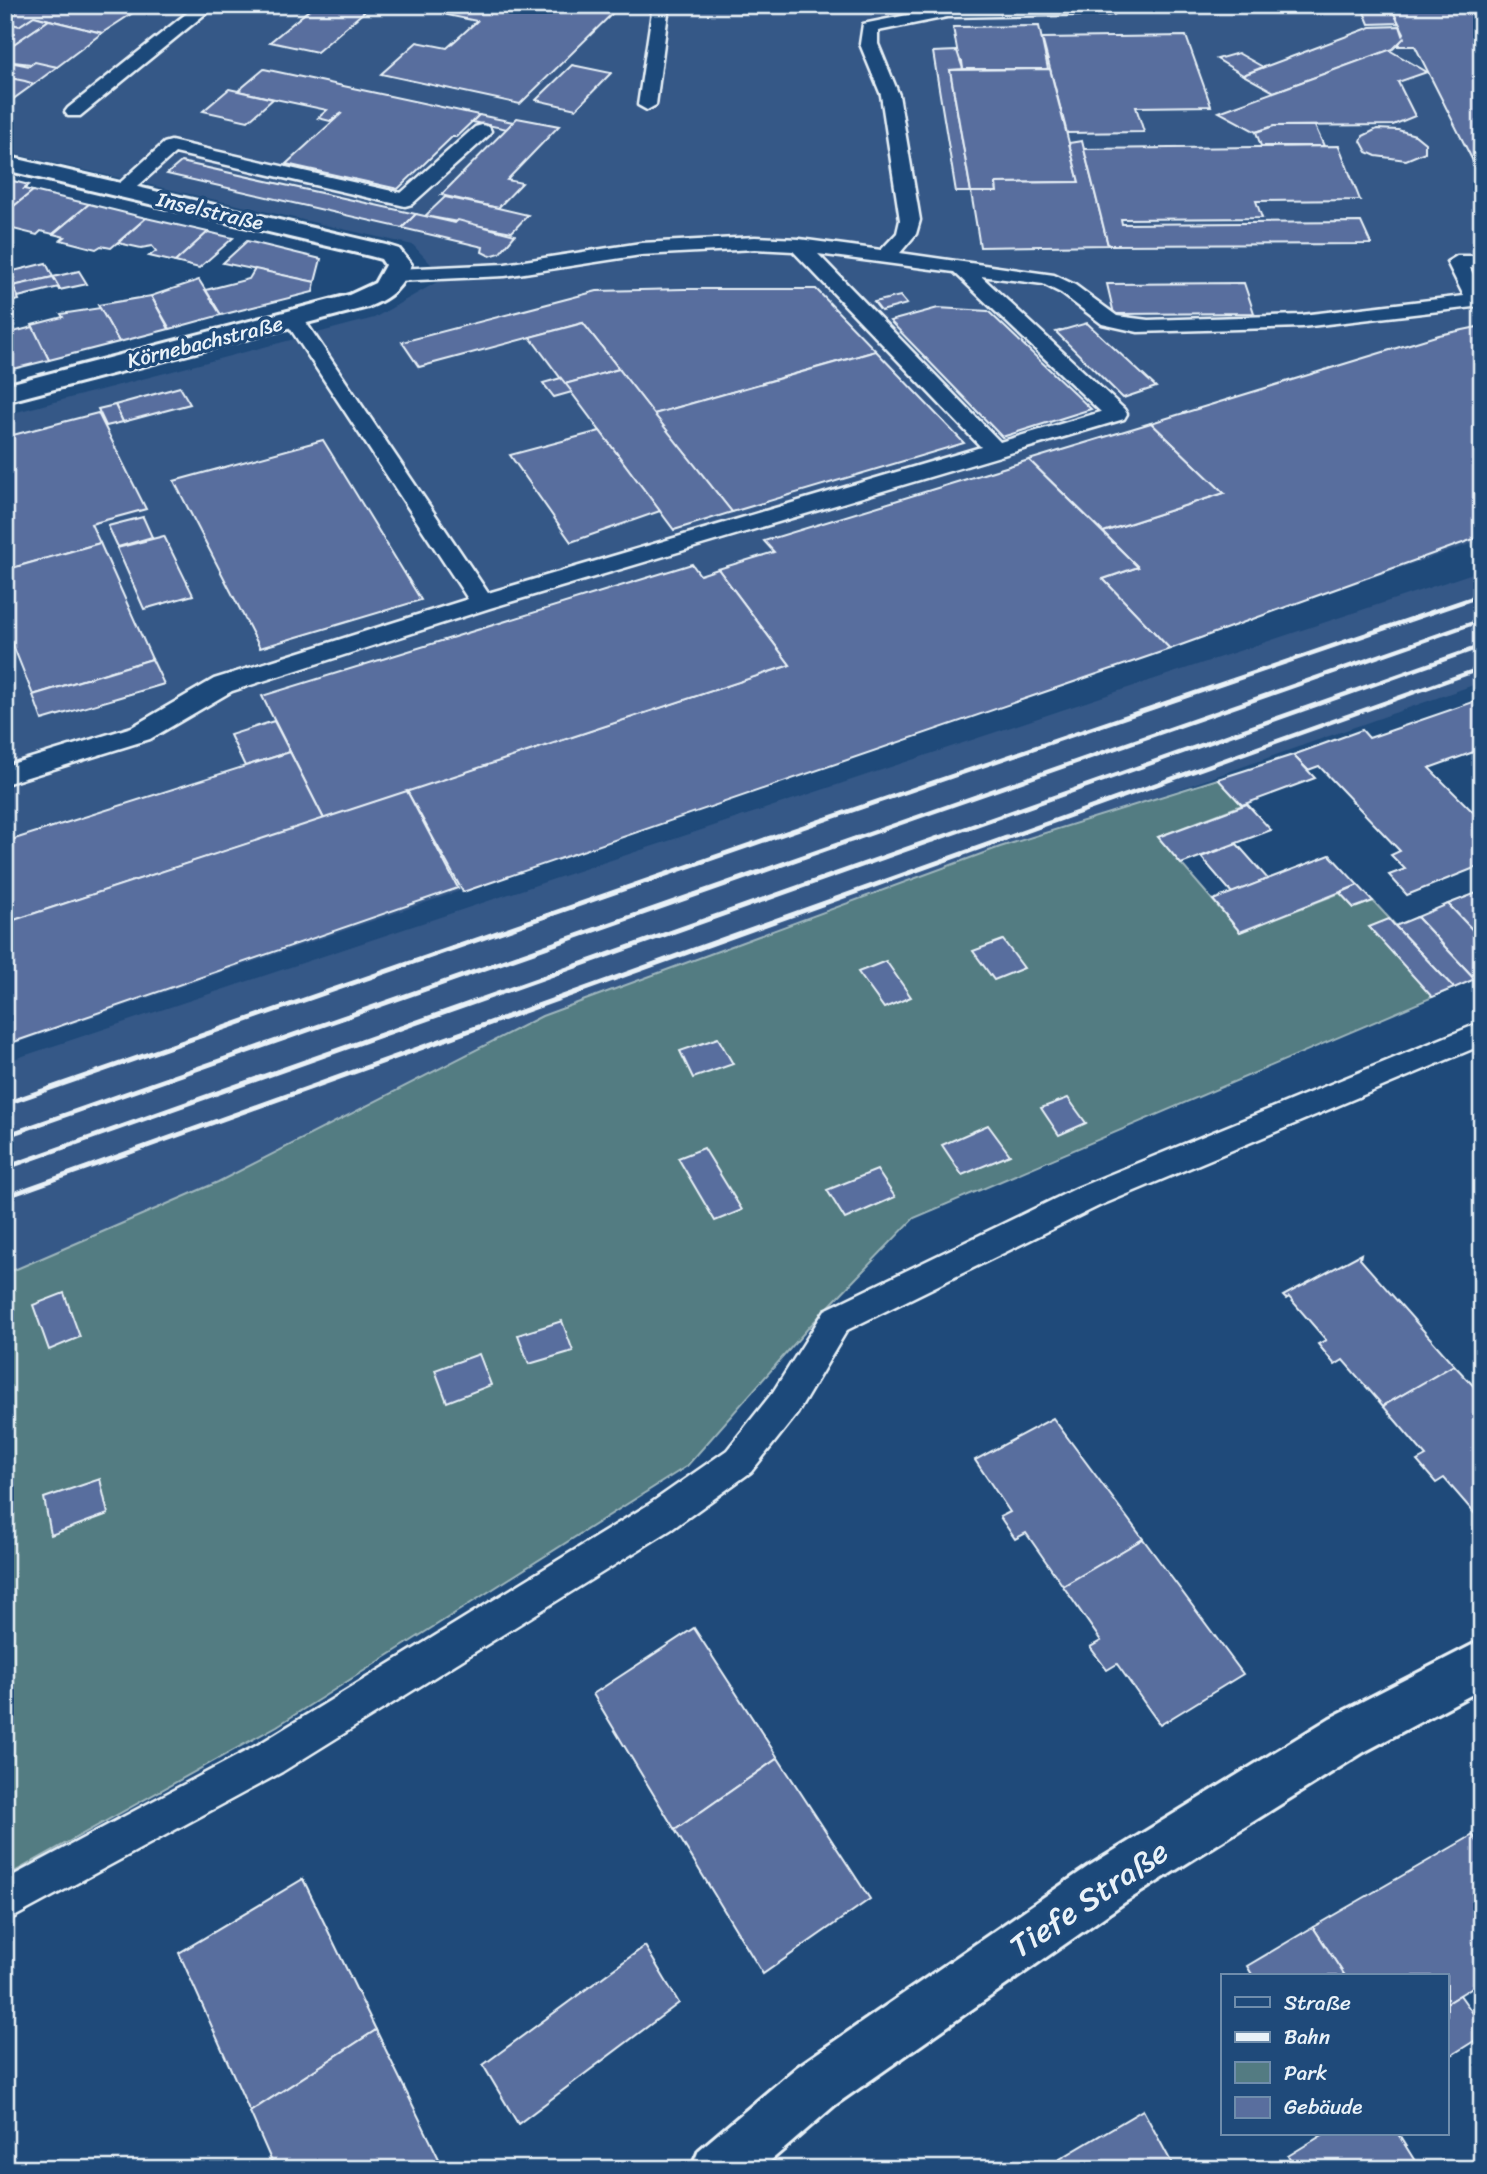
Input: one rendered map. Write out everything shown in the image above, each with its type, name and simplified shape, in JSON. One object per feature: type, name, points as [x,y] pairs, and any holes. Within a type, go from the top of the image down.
[{"type":"street","name":"Inselstraße","points":[[5,163],[377,250],[390,254],[398,264],[396,275]]},
{"type":"street","name":"Körnebachstraße","points":[[5,394],[294,319],[371,296],[389,286],[396,275]]},
{"type":"street","name":"Tiefe Straße","points":[[718,2169],[816,2086],[1107,1884],[1347,1735],[1482,1663]]},
{"type":"lane","points":[[75,112],[208,5]]},
{"type":"lane","points":[[647,105],[661,5]]},
{"type":"lane","points":[[886,257],[906,234],[910,220],[890,95],[869,44],[869,28],[947,12],[1108,9]]},
{"type":"lane","points":[[122,190],[171,147],[405,200],[482,131]]},
{"type":"lane","points":[[396,275],[505,270],[641,249],[755,243],[799,245],[962,270],[1047,279],[1065,285],[1104,318],[1115,323],[1136,326],[1253,325],[1475,301],[1457,262],[1482,262]]},
{"type":"lane","points":[[799,245],[996,450]]},
{"type":"lane","points":[[5,775],[141,733],[223,685],[482,603],[1116,414],[962,270]]},
{"type":"lane","points":[[294,319],[482,603]]},
{"type":"lane","points":[[5,1902],[269,1759],[660,1517],[739,1461],[785,1402],[836,1320],[1088,1197],[1482,1033]]},
{"type":"shaded area","points":[[5,5],[1482,5],[1482,540],[5,1047],[5,415],[374,318],[444,278],[413,245],[5,152]]},
{"type":"shaded area","points":[[1482,570],[1482,682],[1126,808],[218,1182],[5,1274],[5,1062]]},
{"type":"green space","points":[[1218,779],[1242,805],[1158,837],[1240,932],[1340,893],[1354,908],[1373,901],[1454,988],[914,1218],[810,1326],[687,1466],[277,1726],[5,1877],[5,1274],[218,1182],[542,1016],[1000,847]]},
{"type":"building","points":[[5,5],[145,5],[102,33],[34,16],[19,26],[5,22],[5,18],[15,12],[5,9]]},
{"type":"building","points":[[315,5],[372,5],[317,52],[270,42]]},
{"type":"building","points":[[458,5],[621,5],[520,104],[381,74],[417,42],[447,48],[477,21],[447,15]]},
{"type":"building","points":[[1361,5],[1390,5],[1399,23],[1369,24]]},
{"type":"building","points":[[1390,5],[1482,5],[1482,179],[1415,46],[1398,46],[1404,33]]},
{"type":"building","points":[[34,16],[49,20],[5,50],[5,22],[19,26]]},
{"type":"building","points":[[49,20],[102,33],[57,67],[5,61],[5,50]]},
{"type":"building","points":[[1039,26],[1048,69],[963,69],[962,61],[959,61],[953,27]]},
{"type":"building","points":[[1400,26],[1404,38],[1393,49],[1274,92],[1243,75],[1371,27]]},
{"type":"building","points":[[1186,36],[1211,106],[1136,107],[1144,132],[1067,133],[1042,38]]},
{"type":"building","points":[[1389,50],[1427,72],[1398,82],[1415,116],[1393,125],[1274,126],[1256,132],[1219,112]]},
{"type":"building","points":[[957,51],[963,69],[950,70],[971,192],[956,192],[933,52]]},
{"type":"building","points":[[1238,53],[1263,67],[1243,75],[1217,59]]},
{"type":"building","points":[[5,61],[29,66],[35,62],[57,67],[34,84],[5,77]]},
{"type":"building","points":[[572,65],[611,73],[576,109],[536,100]]},
{"type":"building","points":[[264,69],[479,115],[398,189],[286,164],[342,113],[330,121],[318,118],[327,110],[238,91]]},
{"type":"building","points":[[1050,69],[1079,182],[996,183],[997,192],[971,192],[950,70]]},
{"type":"building","points":[[5,77],[25,81],[34,84],[5,105]]},
{"type":"building","points":[[229,89],[273,99],[248,121],[203,111]]},
{"type":"building","points":[[479,115],[513,122],[507,129],[472,122]]},
{"type":"building","points":[[517,118],[559,126],[507,180],[522,183],[498,208],[441,195]]},
{"type":"building","points":[[1274,126],[1315,126],[1324,146],[1261,146],[1256,132]]},
{"type":"building","points":[[1377,129],[1398,130],[1415,135],[1425,143],[1425,152],[1406,160],[1376,156],[1367,152],[1361,141],[1363,136]]},
{"type":"building","points":[[1082,141],[1108,245],[980,247],[971,192],[997,192],[996,183],[1079,182],[1069,143]]},
{"type":"building","points":[[1339,146],[1360,200],[1256,201],[1262,218],[1121,219],[1122,224],[1361,222],[1371,244],[1108,245],[1084,149]]},
{"type":"building","points":[[181,162],[416,214],[402,228],[167,174]]},
{"type":"building","points":[[5,179],[29,185],[24,189],[33,191],[5,213]]},
{"type":"building","points":[[33,191],[89,204],[53,234],[41,231],[37,235],[5,227],[8,223],[5,223],[5,213]]},
{"type":"building","points":[[445,197],[528,215],[512,232],[425,216]]},
{"type":"building","points":[[89,204],[146,218],[111,248],[101,246],[96,249],[61,240],[65,237],[53,234]]},
{"type":"building","points":[[416,214],[455,223],[458,220],[515,235],[500,253],[490,256],[482,252],[483,247],[402,228]]},
{"type":"building","points":[[146,218],[208,232],[175,262],[149,256],[156,251],[152,246],[141,248],[118,243]]},
{"type":"building","points":[[208,232],[233,238],[199,268],[175,262]]},
{"type":"building","points":[[247,241],[321,259],[315,282],[223,263]]},
{"type":"building","points":[[46,263],[53,277],[5,288],[5,273]]},
{"type":"building","points":[[255,269],[315,282],[313,292],[221,315],[206,290],[249,279]]},
{"type":"building","points":[[79,271],[87,284],[59,290],[53,277]]},
{"type":"building","points":[[53,277],[59,287],[18,297],[13,286]]},
{"type":"building","points":[[199,280],[221,315],[170,329],[151,296]]},
{"type":"building","points":[[1244,283],[1254,313],[1114,314],[1107,284]]},
{"type":"building","points":[[13,286],[19,300],[5,303],[5,288]]},
{"type":"building","points":[[816,289],[876,351],[654,414],[583,323],[419,367],[402,342],[597,291]]},
{"type":"building","points":[[151,296],[169,329],[119,342],[98,305]]},
{"type":"building","points":[[900,296],[907,304],[881,311],[874,302]]},
{"type":"building","points":[[100,308],[119,342],[49,360],[32,325],[63,317],[61,314]]},
{"type":"building","points":[[938,308],[988,311],[1091,409],[1002,437],[890,321]]},
{"type":"building","points":[[583,323],[619,369],[565,384],[530,337]]},
{"type":"building","points":[[1087,323],[1156,387],[1123,398],[1056,332]]},
{"type":"building","points":[[1482,326],[1482,536],[1170,649],[1103,579],[1138,567],[1103,532],[1224,493],[1151,423],[1439,335]]},
{"type":"building","points":[[33,327],[49,360],[5,371],[5,334]]},
{"type":"building","points":[[876,351],[964,443],[732,512],[654,414]]},
{"type":"building","points":[[619,369],[732,512],[674,530],[565,384]]},
{"type":"building","points":[[561,378],[572,392],[554,397],[543,383]]},
{"type":"building","points":[[180,387],[190,404],[123,422],[115,405]]},
{"type":"building","points":[[115,405],[123,422],[106,426],[98,409]]},
{"type":"building","points":[[98,413],[146,509],[91,524],[100,543],[5,570],[5,437]]},
{"type":"building","points":[[1151,423],[1224,493],[1103,532],[1029,460]]},
{"type":"building","points":[[600,431],[660,511],[571,542],[510,455]]},
{"type":"building","points":[[323,440],[421,600],[260,648],[174,481]]},
{"type":"building","points":[[1029,460],[1138,567],[1103,579],[1170,649],[463,892],[407,791],[790,665],[718,569],[774,552],[764,541]]},
{"type":"building","points":[[143,517],[152,537],[118,547],[108,526]]},
{"type":"building","points":[[164,536],[193,595],[144,609],[117,548]]},
{"type":"building","points":[[100,543],[152,659],[33,695],[5,625],[5,570]]},
{"type":"building","points":[[692,564],[700,575],[718,569],[790,665],[324,819],[262,696]]},
{"type":"building","points":[[152,659],[164,684],[42,720],[33,695]]},
{"type":"building","points":[[1479,700],[1482,749],[1429,768],[1482,821],[1482,865],[1407,895],[1389,875],[1405,869],[1391,855],[1400,851],[1319,766],[1308,770],[1293,755],[1362,730],[1369,738]]},
{"type":"building","points":[[274,721],[290,752],[245,766],[230,735]]},
{"type":"building","points":[[290,752],[324,819],[5,923],[5,842]]},
{"type":"building","points":[[1293,755],[1315,778],[1242,805],[1218,779]]},
{"type":"building","points":[[407,791],[458,888],[5,1045],[5,923]]},
{"type":"building","points":[[1247,804],[1271,830],[1181,864],[1158,837]]},
{"type":"building","points":[[1237,844],[1268,879],[1232,893],[1201,857]]},
{"type":"building","points":[[1330,855],[1358,885],[1240,932],[1213,900]]},
{"type":"building","points":[[1358,885],[1373,901],[1354,908],[1340,893]]},
{"type":"building","points":[[1479,892],[1482,894],[1482,940],[1448,904]]},
{"type":"building","points":[[1448,904],[1482,940],[1482,976],[1475,979],[1417,917]]},
{"type":"building","points":[[1417,917],[1475,979],[1454,988],[1395,926]]},
{"type":"building","points":[[1389,919],[1454,988],[1432,997],[1369,927]]},
{"type":"building","points":[[1003,940],[1024,968],[994,980],[973,951]]},
{"type":"building","points":[[886,961],[911,997],[884,1008],[858,972]]},
{"type":"building","points":[[718,1038],[733,1064],[693,1078],[680,1051]]},
{"type":"building","points":[[1068,1098],[1086,1123],[1059,1135],[1041,1108]]},
{"type":"building","points":[[988,1125],[1010,1155],[962,1175],[942,1145]]},
{"type":"building","points":[[704,1148],[742,1210],[715,1221],[678,1158]]},
{"type":"building","points":[[877,1170],[895,1197],[845,1219],[827,1190]]},
{"type":"building","points":[[1361,1254],[1360,1259],[1454,1365],[1383,1406],[1343,1360],[1335,1365],[1318,1344],[1326,1340],[1289,1297],[1286,1299],[1283,1296]]},
{"type":"building","points":[[64,1293],[80,1337],[49,1350],[33,1305]]},
{"type":"building","points":[[562,1321],[573,1351],[529,1364],[518,1335]]},
{"type":"building","points":[[479,1354],[491,1385],[447,1402],[435,1370]]},
{"type":"building","points":[[1454,1365],[1482,1395],[1482,1522],[1444,1478],[1436,1483],[1417,1461],[1426,1456],[1383,1406]]},
{"type":"building","points":[[1053,1418],[1143,1539],[1063,1586],[1026,1533],[1015,1539],[1000,1517],[1010,1512],[975,1460]]},
{"type":"building","points":[[100,1479],[108,1514],[51,1535],[44,1498]]},
{"type":"building","points":[[1143,1539],[1243,1674],[1160,1725],[1117,1664],[1107,1670],[1090,1647],[1101,1641],[1063,1586]]},
{"type":"building","points":[[694,1628],[778,1758],[675,1830],[593,1694]]},
{"type":"building","points":[[778,1758],[870,1899],[763,1974],[675,1830]]},
{"type":"building","points":[[1473,1835],[1482,1849],[1482,1981],[1448,2002],[1448,1974],[1344,1974],[1313,1927]]},
{"type":"building","points":[[303,1879],[376,2030],[250,2112],[179,1953]]},
{"type":"building","points":[[1313,1927],[1344,1974],[1252,1974],[1247,1966]]},
{"type":"building","points":[[645,1946],[679,2003],[518,2124],[483,2065]]},
{"type":"building","points":[[1460,1995],[1482,2026],[1482,2036],[1448,2057],[1448,2002]]},
{"type":"building","points":[[376,2030],[444,2169],[275,2169],[250,2112]]},
{"type":"building","points":[[1143,2110],[1175,2169],[1043,2169]]},
{"type":"building","points":[[1321,2136],[1399,2136],[1420,2169],[1295,2169],[1288,2156]]},
{"type":"railway","points":[[765,840],[1482,595]]},
{"type":"railway","points":[[852,840],[1482,620]]},
{"type":"railway","points":[[933,840],[1482,646]]},
{"type":"railway","points":[[1001,840],[1482,668]]},
{"type":"railway","points":[[5,1104],[770,838]]},
{"type":"railway","points":[[5,1136],[857,838]]},
{"type":"railway","points":[[5,1168],[938,838]]},
{"type":"railway","points":[[5,1197],[1006,838]]}]
